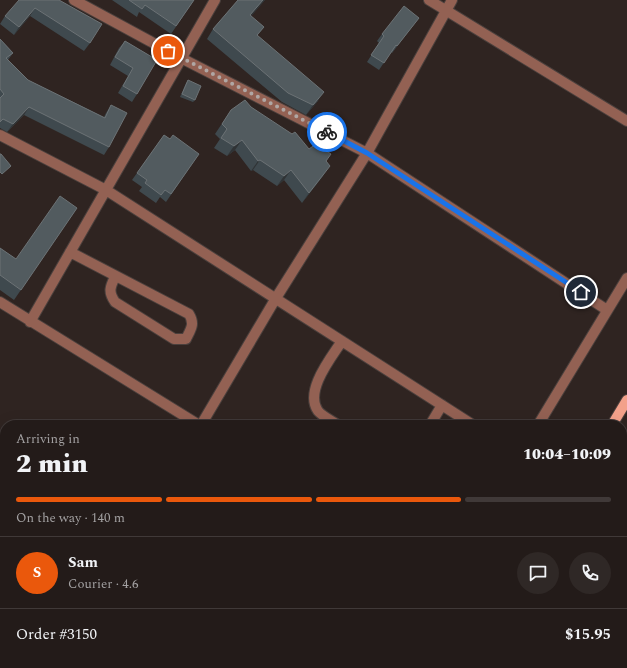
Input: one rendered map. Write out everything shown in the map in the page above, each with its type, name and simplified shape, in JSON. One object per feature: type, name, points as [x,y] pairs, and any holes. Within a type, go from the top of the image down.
[{"type":"main road","points":[[615,420],[627,400]]},
{"type":"street","points":[[74,0],[181,58],[367,153],[607,310]]},
{"type":"street","points":[[30,322],[215,0]]},
{"type":"street","points":[[429,0],[627,121]]},
{"type":"street","points":[[203,420],[276,298],[367,153],[452,0]]},
{"type":"street","points":[[0,135],[106,190],[465,420]]},
{"type":"street","points":[[70,252],[115,277],[189,314],[193,321],[192,327],[186,339],[174,340],[115,302],[110,295],[110,287],[115,277]]},
{"type":"street","points":[[541,420],[627,278]]},
{"type":"street","points":[[0,302],[30,322],[192,420]]},
{"type":"street","points":[[330,420],[318,412],[313,400],[316,384],[342,341]]},
{"type":"street","points":[[433,420],[442,405]]},
{"type":"building","points":[[19,0],[59,0],[102,24],[90,43],[35,8],[19,27],[5,16]]},
{"type":"building","points":[[129,0],[194,0],[176,26],[145,5],[142,9]]},
{"type":"building","points":[[238,0],[263,0],[250,15],[264,27],[257,35],[324,92],[313,105],[288,93],[213,29]]},
{"type":"building","points":[[404,6],[419,18],[397,46],[396,45],[384,63],[371,55],[384,36],[382,34]]},
{"type":"building","points":[[0,39],[13,53],[6,58],[28,80],[105,118],[111,105],[127,113],[109,147],[29,107],[13,124],[3,119],[0,122],[0,98],[4,94],[0,89]]},
{"type":"building","points":[[125,41],[157,60],[137,94],[123,86],[133,68],[115,57]]},
{"type":"building","points":[[188,80],[201,86],[195,100],[182,94]]},
{"type":"building","points":[[245,100],[251,107],[292,134],[295,132],[309,149],[316,144],[331,154],[326,161],[330,166],[309,193],[291,170],[284,176],[260,160],[258,161],[242,140],[234,146],[221,138],[227,129],[222,124],[231,110]]},
{"type":"building","points":[[164,135],[170,139],[173,135],[199,154],[171,194],[165,190],[161,195],[145,183],[147,180],[137,173]]},
{"type":"building","points":[[0,154],[11,166],[2,174],[0,172]]},
{"type":"building","points":[[60,196],[77,208],[21,290],[0,275],[0,248],[16,259]]},
{"type":"way so far","points":[[168,51],[327,132]]},
{"type":"route","points":[[327,132],[367,153],[581,292]]}]
